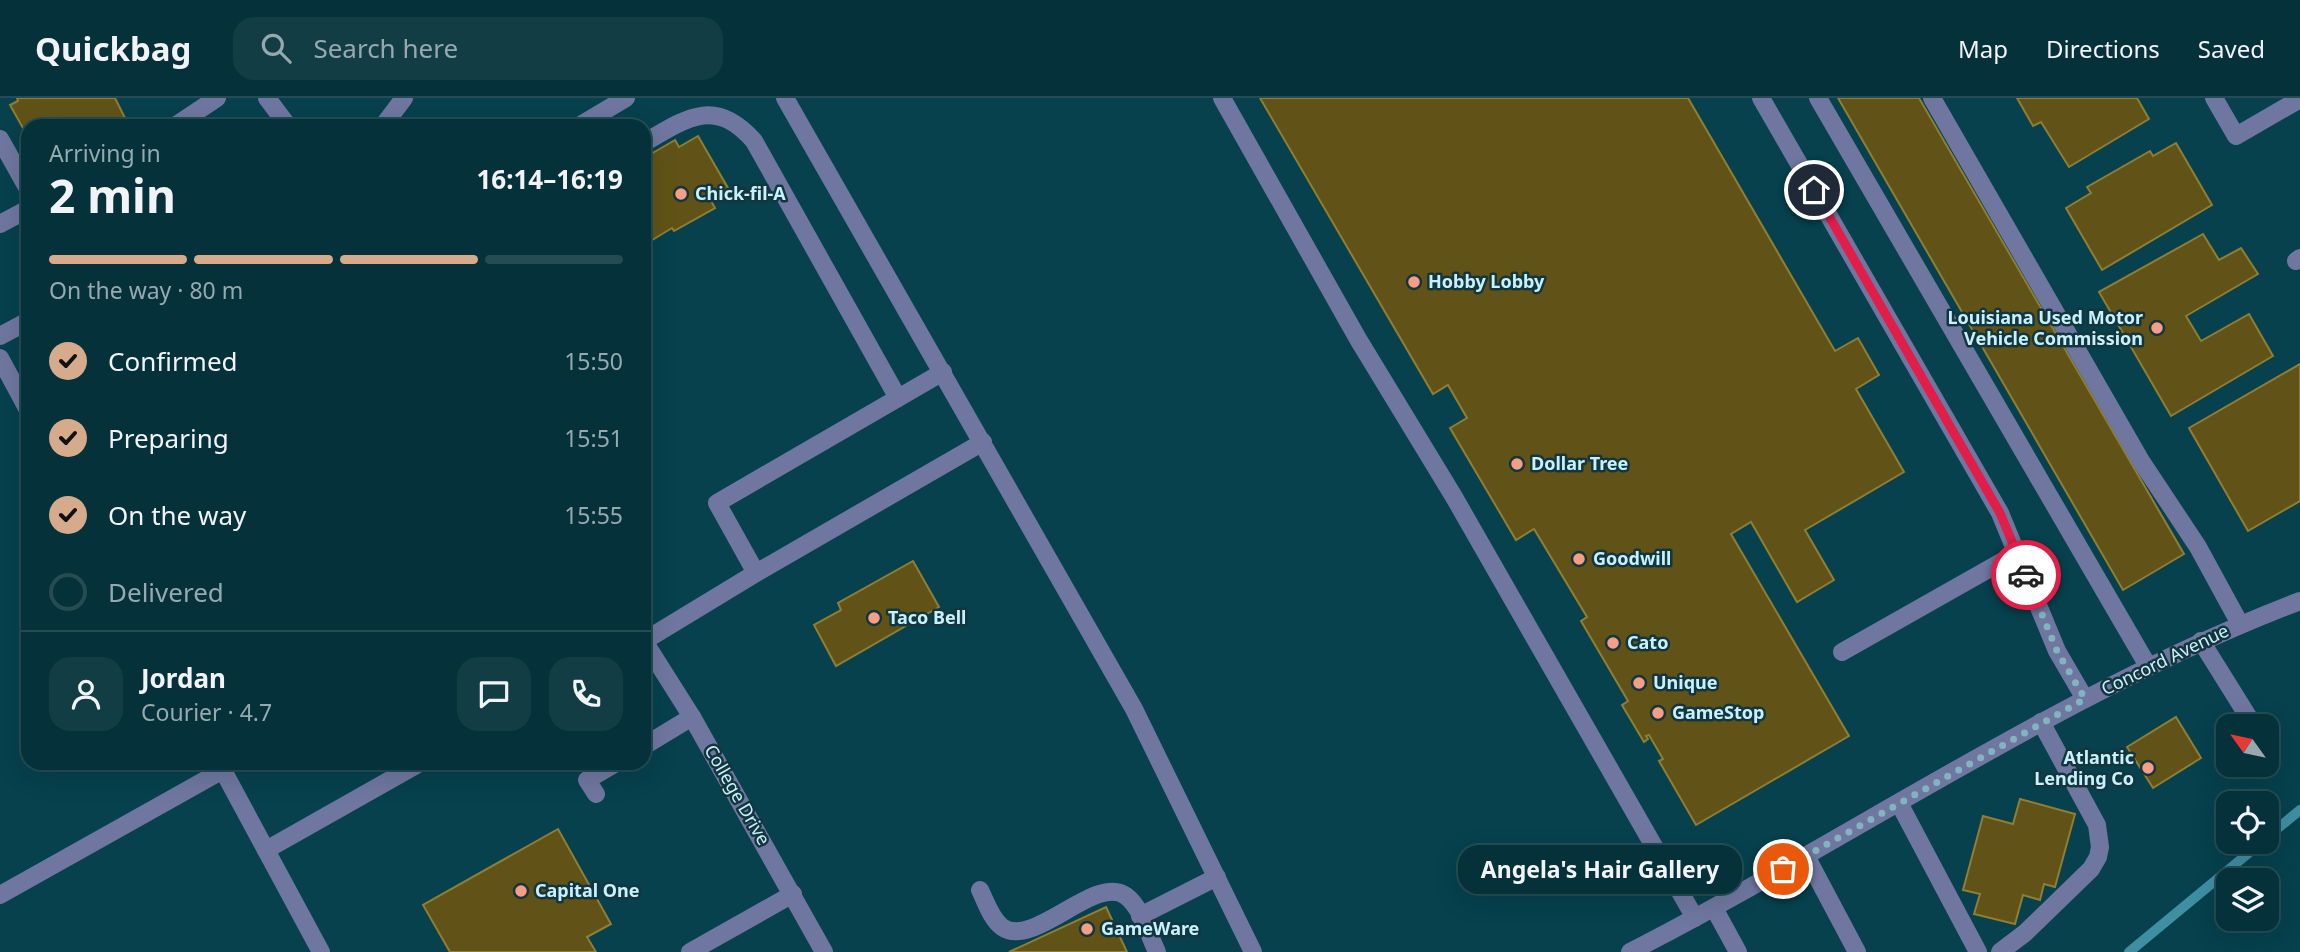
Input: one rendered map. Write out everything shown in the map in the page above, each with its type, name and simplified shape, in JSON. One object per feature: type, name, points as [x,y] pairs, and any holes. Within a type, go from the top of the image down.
[{"type":"street","points":[[186,119],[217,98]]},
{"type":"street","points":[[267,98],[284,119]]},
{"type":"street","points":[[388,119],[404,98]]},
{"type":"street","points":[[591,119],[626,98]]},
{"type":"street","points":[[785,98],[1134,709],[1253,952]]},
{"type":"street","points":[[1222,98],[1358,339],[1474,532],[1695,918]]},
{"type":"street","points":[[1761,98],[2000,513],[2057,651],[2085,699]]},
{"type":"street","points":[[1818,98],[2148,666]]},
{"type":"street","points":[[1932,98],[2141,461],[2198,547],[2240,624]]},
{"type":"street","points":[[2214,98],[2236,136],[2300,99]]},
{"type":"street","points":[[651,139],[693,114],[705,110],[727,114],[743,125],[898,398]]},
{"type":"street","points":[[0,139],[21,176]]},
{"type":"street","points":[[0,224],[21,213]]},
{"type":"street","points":[[0,336],[21,325]]},
{"type":"street","points":[[0,358],[21,397]]},
{"type":"street","points":[[756,573],[717,503],[943,372]]},
{"type":"street","points":[[651,637],[983,442]]},
{"type":"street","points":[[1842,652],[2017,553]]},
{"type":"street","name":"Concord Avenue","points":[[1630,952],[1714,908],[2085,699],[2201,641],[2300,601]]},
{"type":"street","points":[[2201,641],[2247,714]]},
{"type":"street","name":"College Drive","points":[[651,652],[692,717],[824,952]]},
{"type":"street","points":[[651,742],[692,717]]},
{"type":"street","points":[[2000,952],[2025,933],[2091,870],[2100,847],[2097,825],[2040,723]]},
{"type":"street","points":[[0,895],[215,770]]},
{"type":"street","points":[[226,770],[321,952]]},
{"type":"street","points":[[266,850],[408,770]]},
{"type":"street","points":[[596,794],[587,780],[604,770]]},
{"type":"street","points":[[1899,803],[1978,952]]},
{"type":"street","points":[[1806,856],[1857,952]]},
{"type":"street","points":[[1140,916],[1217,877]]},
{"type":"street","points":[[980,890],[995,920],[1012,932],[1039,924],[1110,891],[1117,891],[1128,897],[1157,952]]},
{"type":"street","points":[[690,952],[793,894]]},
{"type":"street","points":[[1714,908],[1738,952]]},
{"type":"building","points":[[17,98],[115,98],[126,119],[21,119],[21,125],[10,105],[18,101]]},
{"type":"building","points":[[1260,98],[1688,98],[1835,351],[1858,338],[1879,375],[1856,389],[1904,472],[1805,530],[1834,580],[1797,602],[1751,522],[1731,534],[1849,736],[1696,825],[1659,761],[1663,759],[1649,735],[1644,742],[1622,705],[1628,701],[1581,621],[1587,617],[1534,529],[1516,540],[1450,428],[1467,418],[1448,385],[1433,394]]},
{"type":"building","points":[[1838,98],[1919,98],[2184,554],[2123,590]]},
{"type":"building","points":[[2017,98],[2137,98],[2149,119],[2069,167],[2041,122],[2033,126]]},
{"type":"building","name":"Chick-fil-A","points":[[698,136],[728,188],[710,199],[715,208],[651,241],[651,154],[675,140],[679,147]]},
{"type":"building","points":[[2176,143],[2212,205],[2102,270],[2066,208],[2091,193],[2087,187],[2150,151],[2153,156]]},
{"type":"building","name":"Louisiana Used Motor Vehicle Commission","points":[[2203,234],[2219,260],[2241,248],[2258,274],[2186,316],[2201,341],[2249,314],[2273,356],[2171,416],[2099,292]]},
{"type":"building","points":[[2300,364],[2300,501],[2248,531],[2189,428]]},
{"type":"building","name":"Taco Bell","points":[[913,561],[939,607],[836,666],[814,625],[841,610],[838,603]]},
{"type":"building","points":[[2176,717],[2201,758],[2153,788],[2127,747]]},
{"type":"building","points":[[2020,799],[2075,814],[2055,887],[2044,884],[2040,900],[2023,895],[2015,924],[1974,914],[1980,894],[1963,890],[1983,816],[2013,824]]},
{"type":"building","name":"Capital One","points":[[558,829],[611,924],[587,937],[596,952],[450,952],[423,905]]},
{"type":"building","name":"GameWare","points":[[1106,907],[1127,952],[1009,952]]},
{"type":"waterway","points":[[2279,827],[2300,810]]},
{"type":"waterway","points":[[2129,952],[2247,854]]},
{"type":"way so far","points":[[1783,869],[2085,699],[2057,651],[2026,575]]},
{"type":"place","name":"Chick-fil-A","points":[[681,194]]},
{"type":"place","name":"Hobby Lobby","points":[[1414,282]]},
{"type":"place","name":"Louisiana Used Motor Vehicle Commission","points":[[2157,328]]},
{"type":"place","name":"Dollar Tree","points":[[1517,464]]},
{"type":"place","name":"Goodwill","points":[[1579,559]]},
{"type":"place","name":"Taco Bell","points":[[874,618]]},
{"type":"place","name":"Cato","points":[[1613,643]]},
{"type":"place","name":"Unique","points":[[1639,683]]},
{"type":"place","name":"GameStop","points":[[1658,713]]},
{"type":"place","name":"Atlantic Lending Co","points":[[2148,768]]},
{"type":"place","name":"Angela's Hair Gallery","points":[[1783,869]]},
{"type":"place","name":"Capital One","points":[[521,891]]},
{"type":"place","name":"GameWare","points":[[1087,929]]},
{"type":"route","points":[[1814,190],[2000,513],[2026,575]]}]
